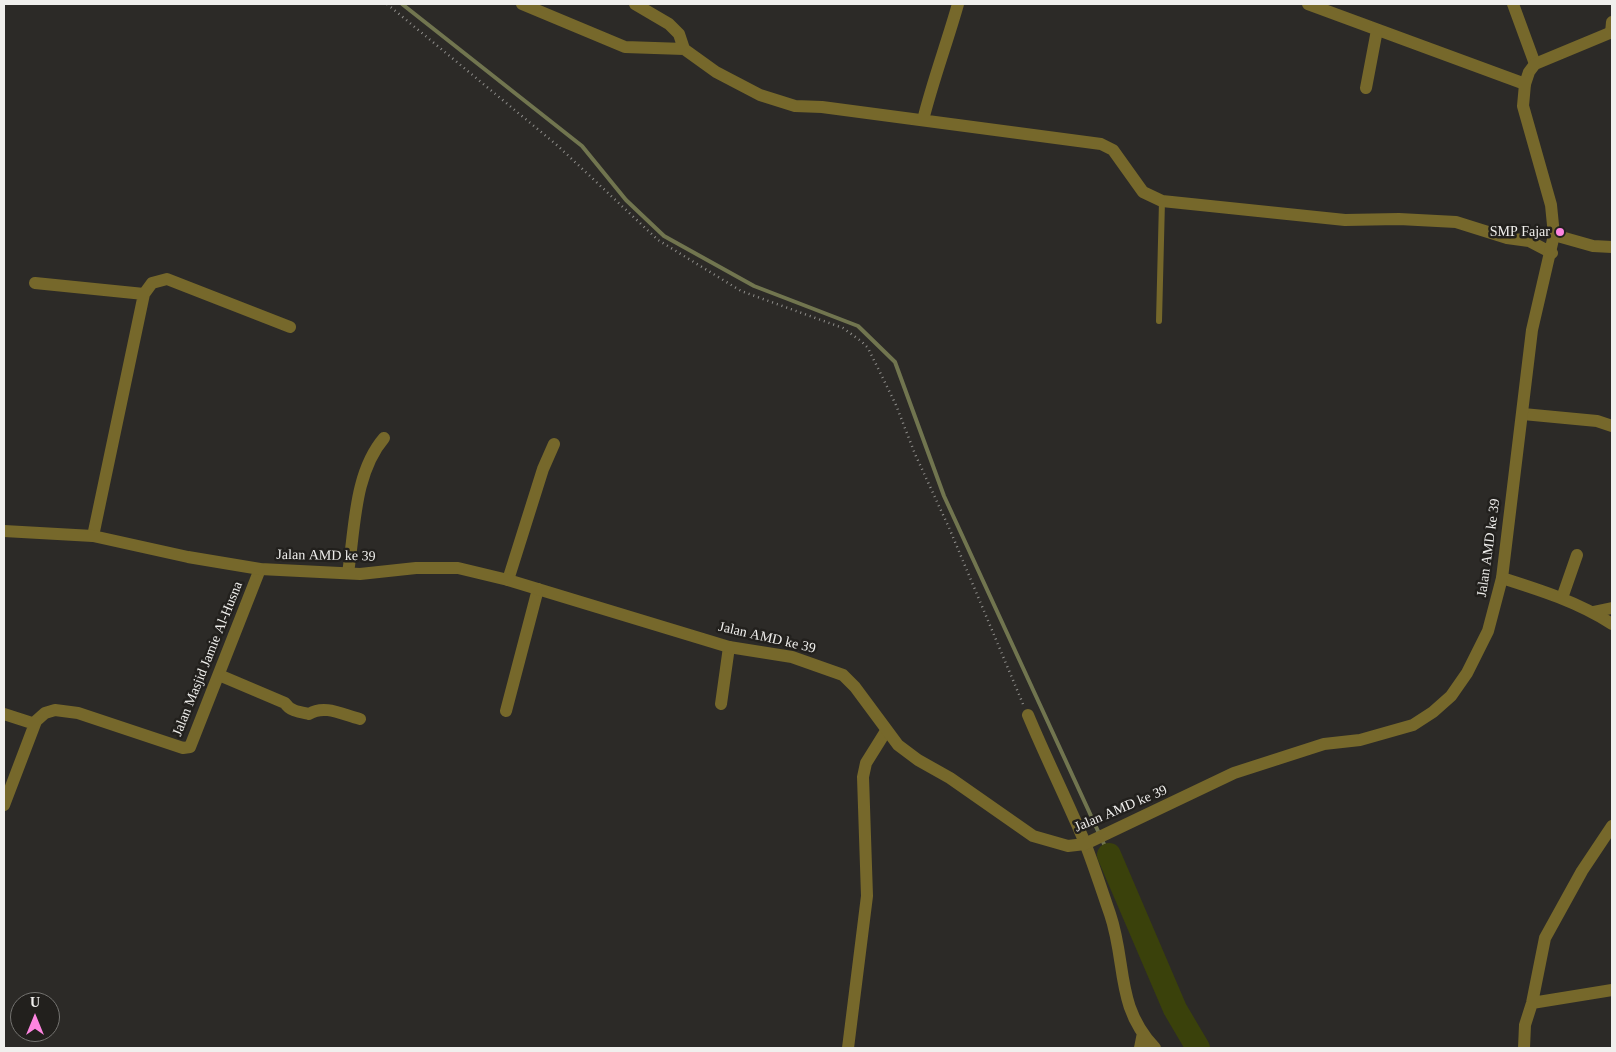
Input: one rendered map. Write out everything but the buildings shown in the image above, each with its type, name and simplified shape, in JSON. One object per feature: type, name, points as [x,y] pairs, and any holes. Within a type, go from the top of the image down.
[{"type":"street","points":[[522,4],[625,47],[684,49],[716,72],[760,94],[795,106],[822,107],[1101,144],[1114,150],[1143,192],[1162,201],[1345,220],[1399,219],[1456,222],[1506,238],[1529,241],[1552,253]]},
{"type":"street","points":[[635,4],[669,24],[680,34],[684,49]]},
{"type":"street","points":[[923,120],[935,73],[943,56],[958,4]]},
{"type":"street","points":[[1308,4],[1526,84]]},
{"type":"street","points":[[1513,4],[1535,64],[1612,29]]},
{"type":"street","points":[[1366,88],[1378,30]]},
{"type":"street","name":"Jalan AMD ke 39","points":[[4,531],[93,536],[188,557],[260,569],[348,573],[445,567],[508,580],[729,647],[792,657],[843,675],[855,687],[898,745],[918,760],[950,778],[1033,836],[1068,846],[1085,844],[1116,831],[1234,773],[1324,744],[1360,740],[1413,725],[1433,712],[1451,696],[1482,645],[1496,606],[1502,578],[1532,330],[1552,253],[1554,235],[1550,205],[1523,106],[1529,72],[1535,64]]},
{"type":"street","points":[[1554,235],[1593,246],[1612,247]]},
{"type":"street","points":[[93,536],[144,294],[152,283],[167,279],[290,327]]},
{"type":"street","points":[[35,283],[144,294]]},
{"type":"street","points":[[1523,414],[1597,421],[1612,426]]},
{"type":"street","points":[[348,573],[364,475],[376,448],[384,438]]},
{"type":"street","points":[[508,580],[543,469],[554,444]]},
{"type":"street","points":[[1562,598],[1577,555]]},
{"type":"street","name":"Jalan Masjid Jamie Al-Husna","points":[[35,724],[45,713],[55,710],[70,711],[183,748],[190,747],[260,569]]},
{"type":"street","points":[[1502,578],[1562,598],[1593,612],[1612,624]]},
{"type":"street","points":[[506,711],[538,589]]},
{"type":"street","points":[[1593,612],[1612,608]]},
{"type":"street","points":[[721,704],[729,647]]},
{"type":"street","points":[[219,675],[285,703],[289,709],[300,713],[309,714],[316,710],[329,710],[360,719]]},
{"type":"street","points":[[4,714],[35,724],[4,805]]},
{"type":"street","points":[[1028,715],[1085,844],[1118,939],[1126,1000],[1143,1033],[1155,1048]]},
{"type":"street","points":[[848,1048],[867,896],[863,777],[866,763],[886,731]]},
{"type":"street","points":[[1524,1048],[1526,1025],[1545,938],[1582,871],[1612,826]]},
{"type":"street","points":[[1532,1003],[1612,990]]},
{"type":"street","points":[[1140,1048],[1143,1033]]},
{"type":"lane","points":[[1158,322],[1162,201]]},
{"type":"path","points":[[387,4],[558,146],[658,240],[741,291],[843,328],[862,341],[868,348],[896,405],[914,454],[950,530],[1028,715]]},
{"type":"waterway","points":[[402,4],[582,146],[626,200],[664,236],[754,286],[858,326],[895,362],[944,496],[1109,855]]},
{"type":"waterway","points":[[1109,855],[1175,1009],[1198,1048]]},
{"type":"place","name":"SMP Fajar","points":[[1560,232]]}]
